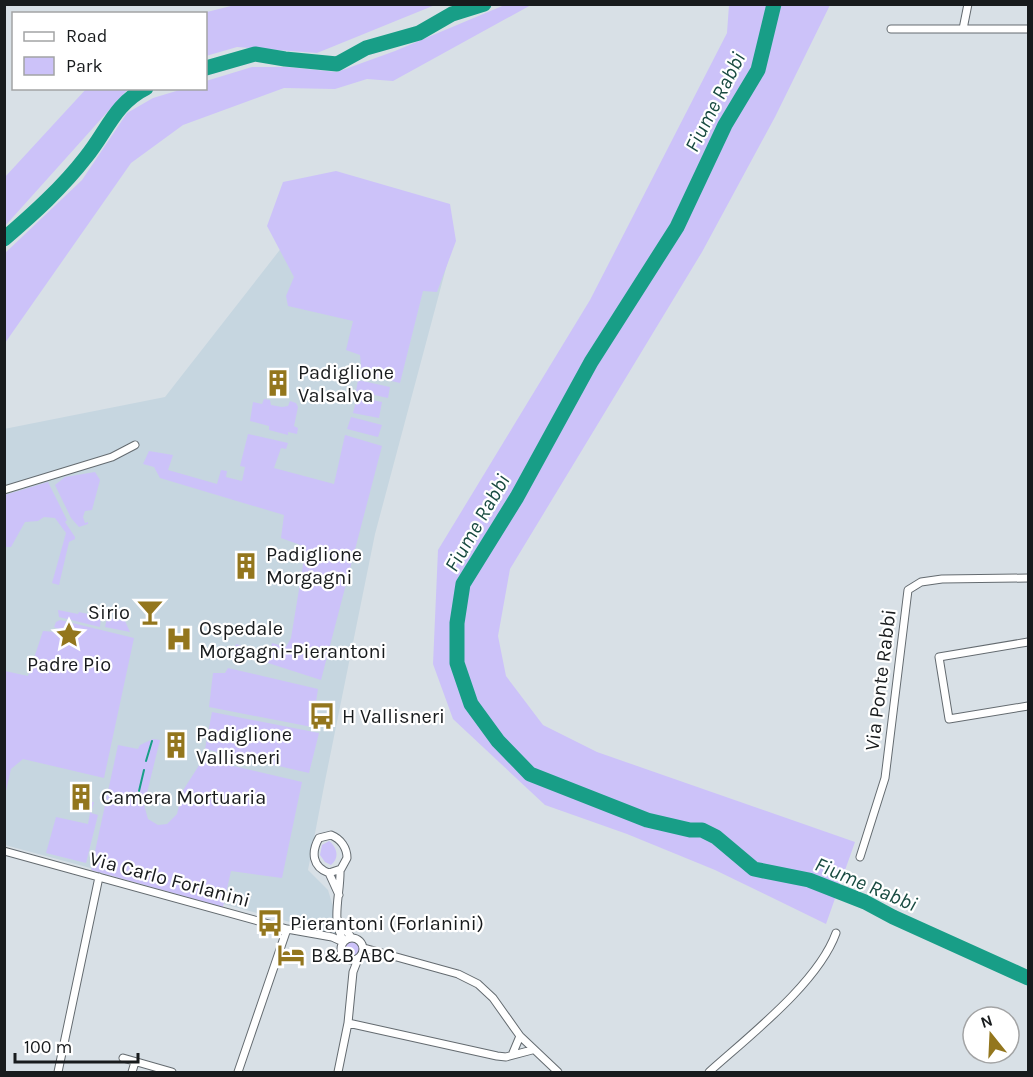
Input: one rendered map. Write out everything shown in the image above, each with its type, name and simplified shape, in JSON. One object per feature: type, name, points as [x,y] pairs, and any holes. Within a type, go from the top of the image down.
[{"type":"street","points":[[963,29],[968,4]]},
{"type":"street","points":[[891,29],[1029,29]]},
{"type":"street","points":[[4,490],[112,457],[135,445]]},
{"type":"street","name":"Via Ponte Rabbi","points":[[861,857],[885,778],[908,590],[921,582],[942,579],[1029,578]]},
{"type":"street","points":[[1029,642],[939,657],[949,719],[1029,706]]},
{"type":"street","points":[[339,895],[329,873],[318,867],[314,856],[319,838],[325,836],[335,836],[345,849],[347,858],[340,870],[339,895],[338,920],[346,940],[341,951]]},
{"type":"street","name":"Via Carlo Forlanini","points":[[4,851],[287,929],[346,940]]},
{"type":"street","points":[[329,873],[340,870]]},
{"type":"street","points":[[58,1072],[99,877]]},
{"type":"street","points":[[237,1072],[287,929]]},
{"type":"street","points":[[710,1072],[805,983],[831,948],[836,933]]},
{"type":"street","points":[[327,938],[341,951],[353,972]]},
{"type":"street","points":[[338,1072],[348,1023],[353,972],[364,948],[360,940],[346,940]]},
{"type":"street","points":[[364,948],[469,978],[489,993],[532,1050],[558,1072]]},
{"type":"street","points":[[346,958],[358,959]]},
{"type":"street","points":[[348,1023],[497,1056],[532,1050]]},
{"type":"street","points":[[512,1054],[520,1036]]},
{"type":"street","points":[[123,1058],[172,1072]]},
{"type":"street","points":[[132,1072],[135,1062]]},
{"type":"shaded area","name":"Ospedale Morgagni-Pierantoni","points":[[293,233],[450,253],[375,534],[308,870],[328,890],[342,936],[5,845],[4,429],[165,397]]},
{"type":"green space","points":[[239,4],[435,4],[317,53],[237,47],[207,56],[207,12]]},
{"type":"green space","points":[[507,4],[531,5],[393,81],[367,79],[335,89],[284,88],[183,125],[131,163],[5,343],[5,253],[82,180],[127,113],[153,98],[180,90],[207,90],[207,81],[252,67],[287,67],[337,72],[395,51]]},
{"type":"green space","points":[[729,5],[830,5],[775,117],[702,252],[510,569],[498,636],[506,676],[543,725],[597,752],[855,842],[826,924],[715,870],[627,834],[545,805],[453,719],[433,664],[438,550],[590,300],[727,33]]},
{"type":"green space","points":[[85,90],[127,90],[5,226],[5,177]]},
{"type":"green space","points":[[336,171],[450,204],[456,241],[437,292],[423,291],[400,383],[362,374],[360,355],[346,350],[353,321],[288,306],[286,296],[294,277],[267,226],[283,182]]},
{"type":"green space","points":[[358,380],[390,387],[388,398],[356,391]]},
{"type":"green space","points":[[357,397],[382,402],[379,418],[353,413]]},
{"type":"green space","points":[[264,399],[270,400],[271,405],[282,407],[288,406],[290,401],[296,403],[298,407],[294,426],[298,428],[297,434],[288,432],[288,435],[269,430],[269,426],[250,421],[253,402],[262,404]]},
{"type":"green space","points":[[351,417],[382,425],[378,437],[347,429]]},
{"type":"green space","points":[[248,434],[288,443],[286,449],[281,448],[274,468],[334,484],[345,435],[382,446],[321,680],[234,652],[236,644],[270,655],[272,643],[286,647],[291,638],[306,547],[281,538],[284,515],[160,478],[154,467],[143,464],[149,451],[173,455],[168,470],[217,484],[221,470],[227,471],[226,477],[242,481],[245,467],[240,466]]},
{"type":"green space","points":[[95,472],[100,480],[92,510],[85,511],[83,517],[85,523],[88,522],[88,524],[79,527],[71,518],[55,485],[65,477]]},
{"type":"green space","points":[[48,482],[67,520],[65,522],[75,537],[69,542],[59,585],[52,583],[66,533],[55,518],[44,517],[38,521],[25,522],[11,547],[5,547],[5,495]]},
{"type":"green space","points":[[58,610],[101,617],[100,627],[59,617]]},
{"type":"green space","points":[[107,618],[125,621],[130,632],[105,627]]},
{"type":"green space","points":[[60,620],[134,638],[104,778],[23,759],[11,769],[5,795],[5,671],[28,676],[43,631],[60,630],[54,627]]},
{"type":"green space","points":[[228,668],[318,689],[312,727],[209,707],[213,673],[225,673]]},
{"type":"green space","points":[[212,712],[319,733],[309,773],[205,749]]},
{"type":"green space","points":[[153,739],[160,740],[144,805],[148,819],[158,825],[167,824],[177,814],[182,792],[203,759],[302,782],[282,878],[231,871],[223,907],[91,870],[118,745],[138,749],[140,745]]},
{"type":"green space","points":[[92,802],[94,802],[91,813],[98,815],[86,863],[46,853],[56,817],[88,824]]},
{"type":"green space","points":[[329,841],[336,853],[336,859],[331,865],[325,862],[320,855],[322,845]]},
{"type":"green space","points":[[352,941],[360,949],[352,957],[344,949]]},
{"type":"waterway","points":[[207,68],[255,54],[337,64],[366,48],[419,33],[452,14],[484,4]]},
{"type":"waterway","name":"Fiume Rabbi","points":[[774,4],[758,70],[725,125],[677,227],[591,362],[517,497],[463,584],[457,623],[457,663],[471,704],[498,741],[530,774],[647,820],[690,830],[702,830],[716,837],[754,869],[809,880],[865,902],[1028,978]]},
{"type":"waterway","points":[[4,239],[67,179],[93,148],[119,110],[142,90]]},
{"type":"waterway","points":[[146,761],[152,741]]},
{"type":"waterway","points":[[139,791],[144,770]]},
{"type":"place","name":"Padiglione Valsalva","points":[[278,383]]},
{"type":"place","name":"Padiglione Morgagni","points":[[246,566]]},
{"type":"place","name":"Sirio","points":[[150,612]]},
{"type":"place","name":"Padre Pio","points":[[69,635]]},
{"type":"place","name":"Ospedale Morgagni-Pierantoni","points":[[179,639]]},
{"type":"place","name":"H Vallisneri","points":[[322,716]]},
{"type":"place","name":"Padiglione Vallisneri","points":[[176,745]]},
{"type":"place","name":"Camera Mortuaria","points":[[81,797]]},
{"type":"place","name":"Pierantoni (Forlanini)","points":[[270,923]]},
{"type":"place","name":"B&B ABC","points":[[291,955]]}]
